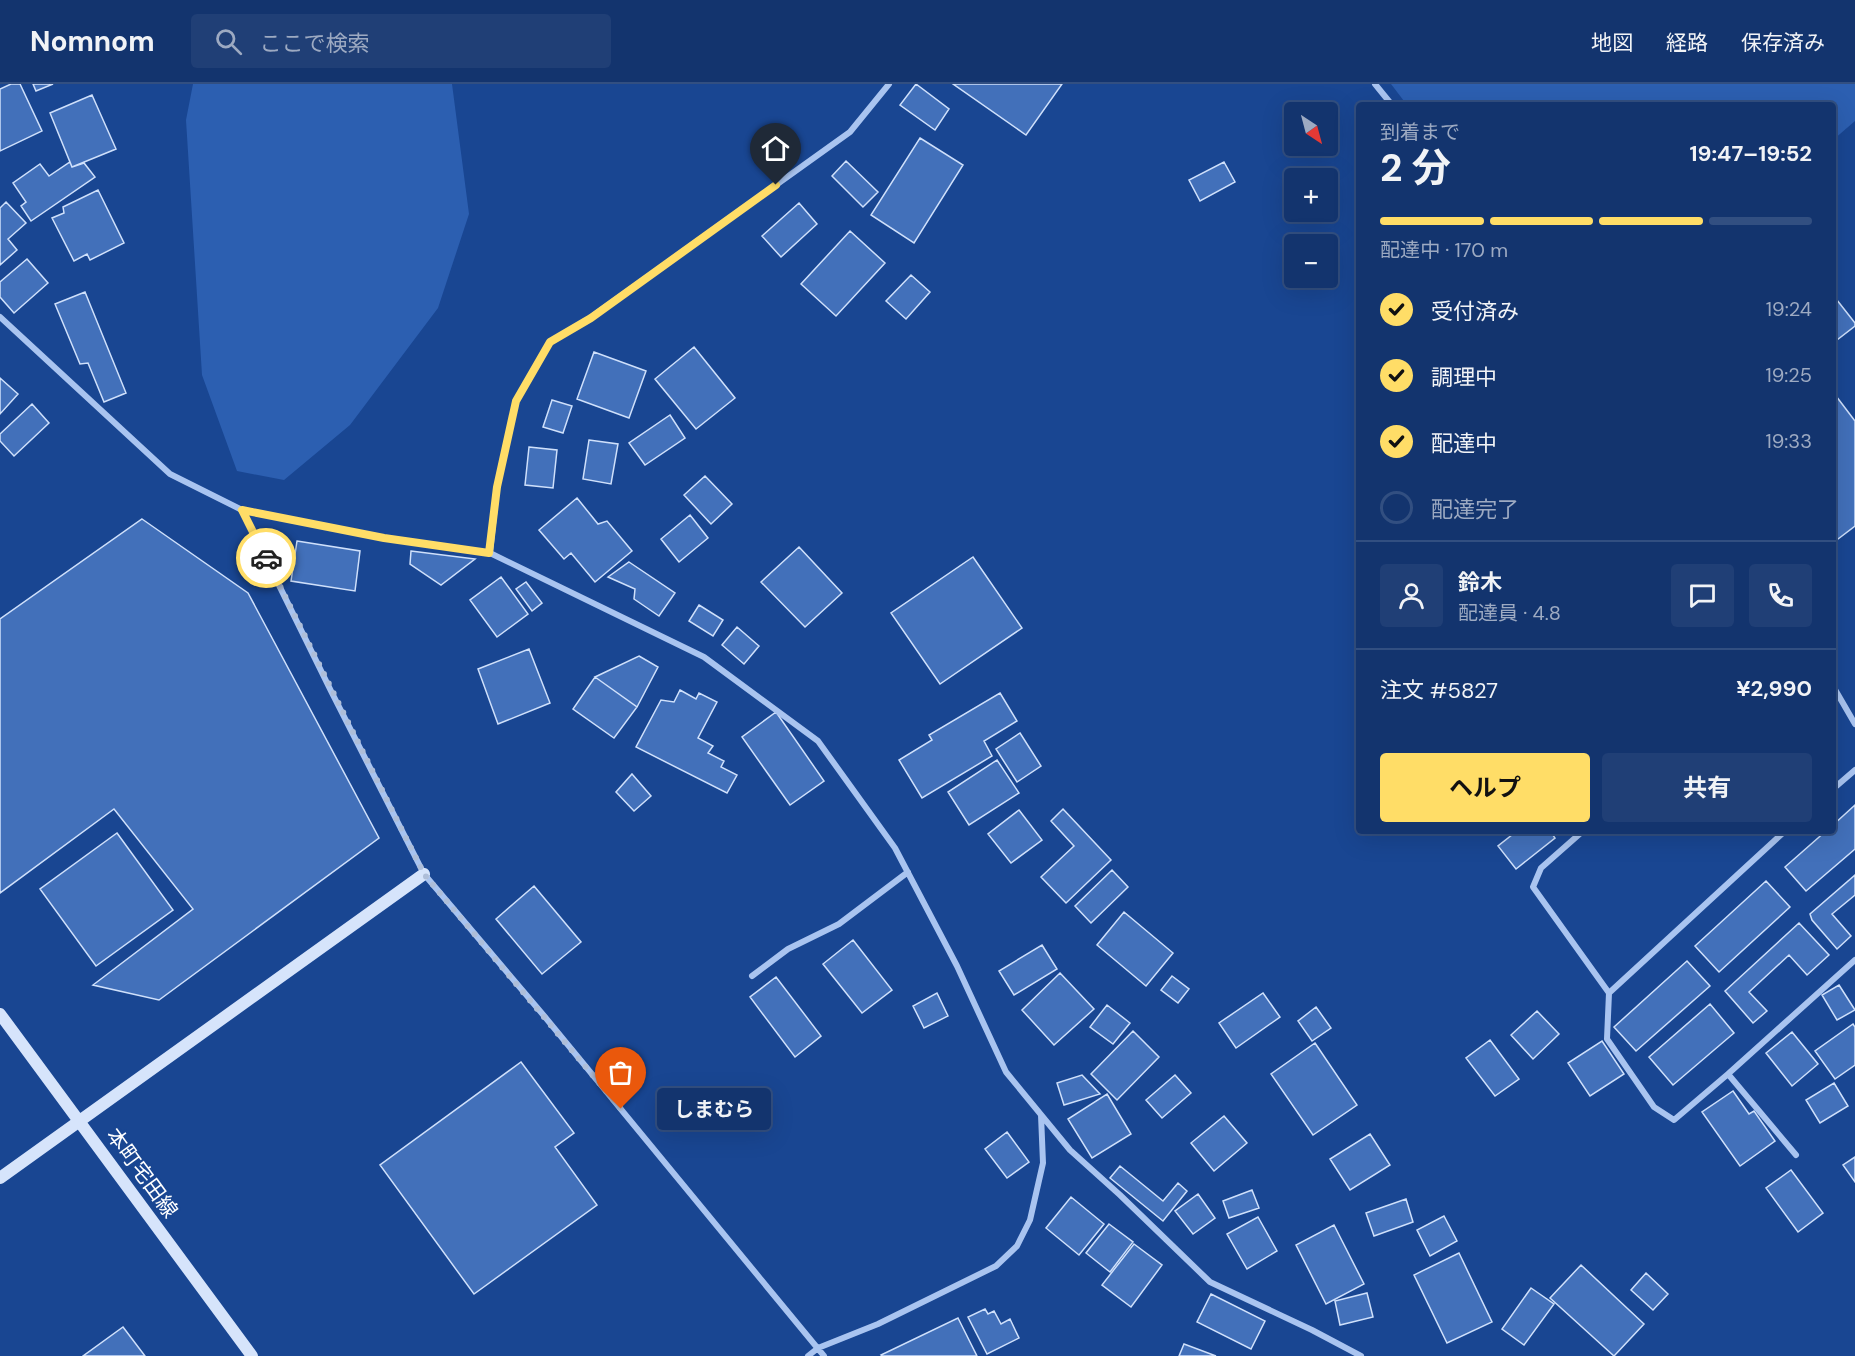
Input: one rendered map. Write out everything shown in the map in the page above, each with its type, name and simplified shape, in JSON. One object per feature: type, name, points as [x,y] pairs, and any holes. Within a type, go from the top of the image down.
[{"type":"street","points":[[489,553],[497,487],[516,401],[550,342],[591,318],[850,132],[889,84]]},
{"type":"street","points":[[1375,84],[1390,102]]},
{"type":"street","points":[[0,317],[170,474],[242,510],[384,538],[489,553],[704,657],[818,741],[895,848],[957,966],[1006,1072],[1070,1150],[1210,1282],[1361,1356]]},
{"type":"street","points":[[242,510],[424,874],[824,1356]]},
{"type":"street","points":[[1836,691],[1855,724]]},
{"type":"street","points":[[1836,786],[1855,770]]},
{"type":"street","points":[[1580,834],[1540,868],[1533,887],[1609,993],[1607,1039],[1654,1107],[1674,1120],[1855,960]]},
{"type":"street","points":[[1609,993],[1782,834]]},
{"type":"street","points":[[752,976],[788,949],[839,924],[908,872]]},
{"type":"street","points":[[0,1178],[424,874]]},
{"type":"street","name":"本町宅田線","points":[[0,1014],[252,1356]]},
{"type":"street","points":[[1728,1074],[1796,1155]]},
{"type":"street","points":[[808,1356],[818,1348],[878,1324],[996,1266],[1017,1246],[1030,1220],[1043,1163],[1041,1115]]},
{"type":"shaded area","points":[[193,84],[452,84],[469,214],[438,308],[350,425],[284,480],[237,471],[202,375],[186,120]]},
{"type":"shaded area","points":[[1391,84],[1855,84],[1855,121],[1836,137],[1836,102],[1405,102]]},
{"type":"building","points":[[11,84],[20,84],[42,131],[0,151],[0,89]]},
{"type":"building","points":[[33,84],[53,84],[36,91]]},
{"type":"building","points":[[916,84],[949,109],[935,130],[900,105]]},
{"type":"building","points":[[953,84],[1062,84],[1026,135]]},
{"type":"building","points":[[92,95],[116,149],[72,167],[50,113]]},
{"type":"building","points":[[920,138],[963,165],[914,243],[871,215]]},
{"type":"building","points":[[846,161],[878,192],[863,207],[832,176]]},
{"type":"building","points":[[70,162],[72,167],[84,163],[95,177],[31,221],[21,206],[26,202],[13,183],[40,164],[49,176]]},
{"type":"building","points":[[1224,162],[1235,182],[1200,201],[1189,180]]},
{"type":"building","points":[[98,190],[124,243],[90,260],[87,254],[74,261],[52,218],[64,213],[63,207]]},
{"type":"building","points":[[6,202],[26,223],[8,239],[17,250],[0,265],[0,208]]},
{"type":"building","points":[[799,203],[817,224],[781,257],[762,236]]},
{"type":"building","points":[[850,231],[885,263],[836,316],[801,284]]},
{"type":"building","points":[[27,259],[48,283],[14,313],[0,297],[0,282]]},
{"type":"building","points":[[911,275],[930,292],[906,319],[886,301]]},
{"type":"building","points":[[85,292],[126,393],[104,402],[88,363],[80,364],[55,304]]},
{"type":"building","points":[[1836,299],[1855,323],[1855,326],[1836,341]]},
{"type":"building","points":[[694,347],[735,398],[696,429],[655,379]]},
{"type":"building","points":[[594,352],[646,371],[629,418],[577,399]]},
{"type":"building","points":[[0,378],[18,394],[0,414]]},
{"type":"building","points":[[1836,396],[1855,421],[1855,526],[1838,539],[1836,536]]},
{"type":"building","points":[[552,400],[572,406],[563,433],[543,427]]},
{"type":"building","points":[[32,404],[49,423],[14,456],[0,441],[0,434]]},
{"type":"building","points":[[670,415],[685,438],[645,465],[629,443]]},
{"type":"building","points":[[589,440],[618,444],[611,484],[583,479]]},
{"type":"building","points":[[529,447],[557,450],[553,488],[525,485]]},
{"type":"building","points":[[705,476],[732,504],[711,524],[684,495]]},
{"type":"building","points":[[577,498],[598,524],[607,521],[632,551],[595,582],[571,553],[564,559],[539,530]]},
{"type":"building","points":[[690,515],[708,538],[679,562],[661,539]]},
{"type":"building","points":[[142,519],[248,593],[379,838],[159,1000],[93,985],[193,909],[114,809],[0,893],[0,619]]},
{"type":"building","points":[[297,541],[360,551],[355,591],[291,581]]},
{"type":"building","points":[[799,547],[842,593],[805,627],[761,582]]},
{"type":"building","points":[[411,551],[475,559],[441,585],[410,564]]},
{"type":"building","points":[[973,557],[1022,628],[940,684],[891,613]]},
{"type":"building","points":[[629,562],[675,593],[659,616],[634,599],[635,589],[608,577]]},
{"type":"building","points":[[501,577],[528,614],[497,637],[470,600]]},
{"type":"building","points":[[526,582],[542,603],[532,611],[516,589]]},
{"type":"building","points":[[699,605],[723,620],[713,636],[689,621]]},
{"type":"building","points":[[737,627],[759,646],[744,664],[722,645]]},
{"type":"building","points":[[529,649],[550,703],[498,724],[478,669]]},
{"type":"building","points":[[639,656],[658,667],[637,707],[595,677]]},
{"type":"building","points":[[595,677],[637,707],[614,738],[573,709]]},
{"type":"building","points":[[680,690],[696,699],[699,693],[717,702],[698,738],[713,746],[708,753],[724,761],[721,767],[737,775],[727,793],[636,747],[661,700],[674,702]]},
{"type":"building","points":[[1000,693],[1017,721],[984,741],[992,756],[922,798],[899,760],[932,740],[929,735]]},
{"type":"building","points":[[776,712],[824,781],[790,805],[742,737]]},
{"type":"building","points":[[1020,733],[1041,766],[1017,782],[996,749]]},
{"type":"building","points":[[997,760],[1019,793],[969,825],[948,792]]},
{"type":"building","points":[[632,774],[651,796],[634,811],[616,792]]},
{"type":"building","points":[[1855,805],[1855,849],[1806,891],[1785,867],[1823,834],[1836,834],[1836,822]]},
{"type":"building","points":[[1063,809],[1111,860],[1066,903],[1041,877],[1074,846],[1051,821]]},
{"type":"building","points":[[1019,810],[1042,840],[1011,863],[988,834]]},
{"type":"building","points":[[117,833],[173,910],[96,966],[40,889]]},
{"type":"building","points":[[1513,834],[1552,834],[1555,838],[1516,869],[1498,846]]},
{"type":"building","points":[[1112,870],[1128,887],[1091,923],[1075,906]]},
{"type":"building","points":[[1855,875],[1855,895],[1832,914],[1851,936],[1837,949],[1812,920],[1810,914]]},
{"type":"building","points":[[1766,881],[1790,907],[1719,972],[1695,946]]},
{"type":"building","points":[[534,886],[581,942],[542,974],[496,919]]},
{"type":"building","points":[[1124,912],[1173,953],[1146,986],[1097,945]]},
{"type":"building","points":[[1799,923],[1829,955],[1807,975],[1789,955],[1749,992],[1767,1011],[1753,1023],[1725,991]]},
{"type":"building","points":[[853,940],[892,990],[862,1013],[823,964]]},
{"type":"building","points":[[1042,945],[1057,969],[1014,995],[999,971]]},
{"type":"building","points":[[1687,961],[1710,986],[1636,1051],[1614,1027]]},
{"type":"building","points":[[1060,973],[1094,1009],[1054,1045],[1022,1010]]},
{"type":"building","points":[[1172,976],[1189,989],[1178,1003],[1161,990]]},
{"type":"building","points":[[776,977],[821,1036],[795,1057],[750,997]]},
{"type":"building","points":[[1839,985],[1855,1010],[1837,1020],[1822,995]]},
{"type":"building","points":[[937,993],[948,1016],[924,1028],[913,1006]]},
{"type":"building","points":[[1263,993],[1280,1017],[1236,1048],[1219,1023]]},
{"type":"building","points":[[1710,1004],[1734,1033],[1673,1085],[1649,1057]]},
{"type":"building","points":[[1107,1005],[1130,1023],[1113,1044],[1090,1027]]},
{"type":"building","points":[[1316,1007],[1331,1028],[1312,1041],[1298,1021]]},
{"type":"building","points":[[1537,1011],[1559,1034],[1533,1059],[1511,1035]]},
{"type":"building","points":[[1853,1024],[1855,1027],[1855,1065],[1835,1079],[1815,1051]]},
{"type":"building","points":[[1133,1031],[1159,1057],[1117,1100],[1091,1074]]},
{"type":"building","points":[[1792,1032],[1818,1064],[1792,1086],[1766,1053]]},
{"type":"building","points":[[1490,1040],[1519,1079],[1495,1096],[1466,1058]]},
{"type":"building","points":[[1602,1041],[1624,1074],[1590,1096],[1568,1063]]},
{"type":"building","points":[[1315,1043],[1357,1105],[1313,1135],[1271,1074]]},
{"type":"building","points":[[521,1062],[574,1133],[555,1147],[597,1205],[474,1294],[380,1165]]},
{"type":"building","points":[[1082,1075],[1100,1094],[1064,1105],[1057,1083]]},
{"type":"building","points":[[1175,1075],[1191,1093],[1162,1118],[1146,1100]]},
{"type":"building","points":[[1834,1083],[1848,1106],[1820,1123],[1806,1100]]},
{"type":"building","points":[[1733,1091],[1749,1114],[1754,1111],[1775,1141],[1740,1166],[1702,1112]]},
{"type":"building","points":[[1107,1094],[1131,1134],[1092,1158],[1068,1119]]},
{"type":"building","points":[[1224,1116],[1247,1143],[1214,1171],[1191,1143]]},
{"type":"building","points":[[1007,1132],[1029,1162],[1007,1178],[985,1149]]},
{"type":"building","points":[[1370,1134],[1390,1165],[1350,1190],[1330,1159]]},
{"type":"building","points":[[1855,1157],[1855,1182],[1843,1165]]},
{"type":"building","points":[[1120,1166],[1163,1201],[1178,1183],[1187,1191],[1163,1221],[1110,1178]]},
{"type":"building","points":[[1791,1170],[1823,1213],[1798,1232],[1766,1188]]},
{"type":"building","points":[[1252,1190],[1259,1208],[1229,1218],[1223,1201]]},
{"type":"building","points":[[1198,1194],[1215,1218],[1193,1234],[1175,1211]]},
{"type":"building","points":[[1071,1197],[1104,1224],[1079,1255],[1046,1228]]},
{"type":"building","points":[[1406,1199],[1413,1222],[1374,1236],[1366,1213]]},
{"type":"building","points":[[1444,1216],[1457,1241],[1430,1256],[1417,1230]]},
{"type":"building","points":[[1258,1217],[1277,1251],[1247,1269],[1227,1234]]},
{"type":"building","points":[[1109,1224],[1133,1242],[1110,1272],[1086,1253]]},
{"type":"building","points":[[1334,1225],[1364,1284],[1326,1304],[1296,1245]]},
{"type":"building","points":[[1134,1244],[1162,1265],[1131,1307],[1102,1285]]},
{"type":"building","points":[[1459,1253],[1492,1322],[1447,1343],[1414,1275]]},
{"type":"building","points":[[1581,1265],[1644,1324],[1614,1356],[1550,1298]]},
{"type":"building","points":[[1646,1273],[1668,1294],[1653,1310],[1631,1290]]},
{"type":"building","points":[[1531,1288],[1554,1304],[1524,1345],[1502,1329]]},
{"type":"building","points":[[1367,1293],[1373,1317],[1340,1325],[1335,1301]]},
{"type":"building","points":[[1211,1294],[1265,1321],[1251,1349],[1197,1322]]},
{"type":"building","points":[[985,1309],[988,1314],[994,1311],[1001,1324],[1010,1319],[1019,1338],[987,1354],[968,1317]]},
{"type":"building","points":[[958,1318],[977,1356],[881,1355]]},
{"type":"building","points":[[123,1327],[145,1356],[83,1356]]},
{"type":"building","points":[[1184,1344],[1216,1356],[1179,1356]]},
{"type":"way so far","points":[[266,558],[424,874],[621,1109]]},
{"type":"place","name":"しまむら","points":[[621,1109]]},
{"type":"route","points":[[266,558],[242,510],[384,538],[489,553],[497,487],[516,401],[550,342],[591,318],[776,185]]}]
